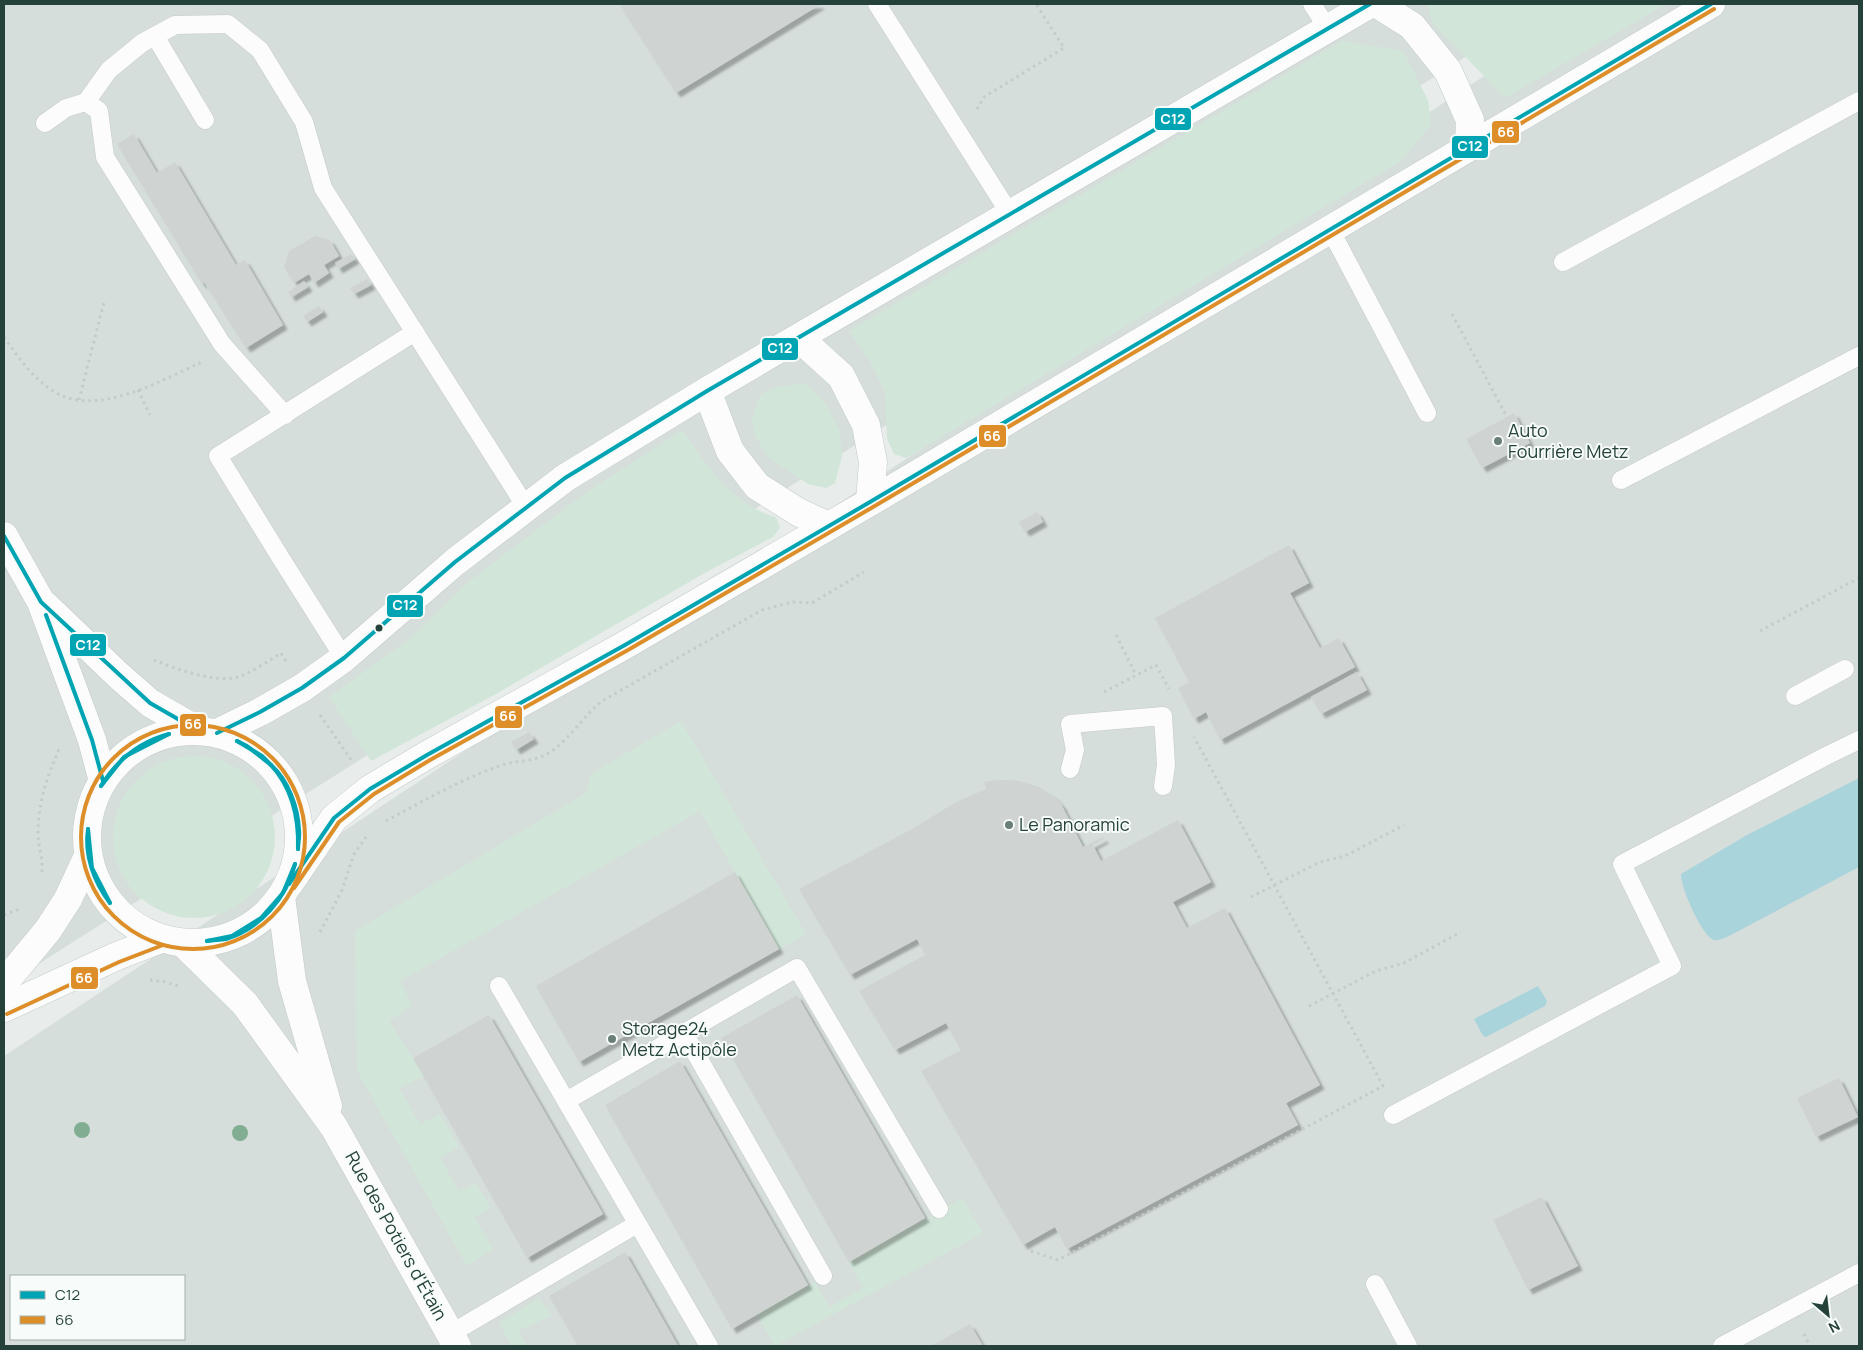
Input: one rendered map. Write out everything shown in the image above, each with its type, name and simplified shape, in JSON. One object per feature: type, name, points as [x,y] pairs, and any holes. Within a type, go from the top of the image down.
[{"type":"main road","points":[[172,941],[136,926],[124,918],[108,902],[96,881],[88,856],[88,816],[95,796],[102,781],[115,764],[132,750],[151,739],[169,734],[207,732],[260,712],[302,688],[344,658],[455,562],[565,478],[707,391],[1370,4]]},
{"type":"main road","points":[[1377,4],[1412,26],[1448,71],[1470,120],[1470,147]]},
{"type":"main road","points":[[4,1008],[117,956],[172,941],[207,943],[236,935],[260,920],[285,890],[334,818],[370,789],[427,755],[625,645],[870,502],[1711,4]]},
{"type":"main road","points":[[799,338],[842,376],[866,425],[873,462],[870,502]]},
{"type":"main road","points":[[707,391],[730,451],[757,486],[798,512],[828,526]]},
{"type":"main road","points":[[4,536],[41,602],[92,740],[102,781]]},
{"type":"main road","points":[[41,602],[150,703],[207,732],[234,739],[251,748],[266,759],[278,773],[288,788],[295,806],[298,822],[299,844],[296,865],[285,890]]},
{"type":"main road","points":[[4,983],[48,930],[68,899],[88,856]]},
{"type":"main road","name":"Rue des Potiers d'Étain","points":[[285,890],[292,981],[334,1127]]},
{"type":"main road","name":"Rue des Potiers d'Étain","points":[[172,941],[245,1004],[334,1127],[453,1340]]},
{"type":"lane","points":[[877,4],[1010,214]]},
{"type":"lane","points":[[1312,4],[1328,29]]},
{"type":"lane","points":[[45,123],[66,108],[86,102],[108,70],[142,43],[175,24],[228,24],[260,50],[304,122],[323,188],[526,507]]},
{"type":"lane","points":[[155,36],[204,120]]},
{"type":"lane","points":[[1563,262],[1859,101]]},
{"type":"lane","points":[[86,102],[99,111],[105,157],[227,349],[285,415]]},
{"type":"lane","points":[[1330,229],[1427,413]]},
{"type":"lane","points":[[344,658],[218,456],[415,332]]},
{"type":"lane","points":[[1621,480],[1859,356]]},
{"type":"lane","points":[[1795,696],[1846,669]]},
{"type":"lane","points":[[1070,769],[1075,750],[1070,724],[1163,716],[1166,765],[1163,786]]},
{"type":"lane","points":[[1393,1115],[1672,966],[1622,864],[1859,740]]},
{"type":"lane","points":[[566,1101],[798,968],[939,1209]]},
{"type":"lane","points":[[499,986],[709,1346]]},
{"type":"lane","points":[[684,1033],[823,1276]]},
{"type":"lane","points":[[453,1340],[637,1224]]},
{"type":"lane","points":[[1722,1346],[1859,1273]]},
{"type":"lane","points":[[1376,1284],[1408,1346]]},
{"type":"path","points":[[976,113],[977,106],[984,97],[1064,48],[1036,4]]},
{"type":"path","points":[[79,400],[104,302]]},
{"type":"path","points":[[1452,314],[1507,417]]},
{"type":"path","points":[[4,337],[28,370],[41,382],[54,392],[69,399],[79,400],[114,398],[138,390],[227,349]]},
{"type":"path","points":[[138,390],[150,415]]},
{"type":"path","points":[[383,823],[470,777],[502,765],[547,754],[562,742],[591,710],[602,701],[762,610],[793,602],[812,603],[864,572]]},
{"type":"path","points":[[1760,631],[1859,578]]},
{"type":"path","points":[[1116,635],[1136,676]]},
{"type":"path","points":[[281,653],[302,688],[370,789],[388,820]]},
{"type":"path","points":[[1102,693],[1156,664],[1170,690]]},
{"type":"path","points":[[1031,1251],[1058,1260],[1383,1086],[1192,733]]},
{"type":"path","points":[[1251,897],[1320,862],[1345,856],[1404,825]]},
{"type":"path","points":[[320,941],[320,932],[342,890],[354,854],[371,832]]},
{"type":"path","points":[[1309,1006],[1376,971],[1404,963],[1461,932]]},
{"type":"path","points":[[146,980],[166,982],[181,987]]},
{"type":"path","points":[[1800,1327],[1810,1346]]},
{"type":"shaded area","points":[[4,4],[1549,4],[4,986]]},
{"type":"shaded area","points":[[1593,4],[1859,4],[1859,1346],[4,1346],[4,1056]]},
{"type":"green space","points":[[1427,4],[1666,4],[1505,98],[1433,23]]},
{"type":"green space","points":[[1342,41],[1403,51],[1428,100],[1431,124],[1401,161],[906,458],[894,454],[887,439],[885,392],[870,361],[849,331]]},
{"type":"green space","points":[[804,383],[824,401],[839,429],[842,456],[835,483],[826,488],[808,484],[769,458],[755,436],[752,419],[760,395],[777,387]]},
{"type":"green space","points":[[683,430],[711,470],[734,494],[761,512],[776,517],[780,528],[773,537],[703,574],[496,694],[371,761],[329,697],[407,641],[472,579],[584,494]]},
{"type":"green space","points":[[681,721],[806,934],[779,949],[700,811],[400,981],[412,1005],[389,1021],[424,1076],[399,1088],[420,1124],[440,1114],[459,1147],[440,1158],[459,1191],[476,1183],[491,1208],[474,1217],[493,1249],[467,1266],[357,1071],[355,931],[586,793],[591,774]]},
{"type":"green space","points":[[194,756],[225,762],[251,780],[269,806],[275,837],[269,868],[251,894],[225,912],[194,918],[163,912],[137,894],[119,868],[113,837],[119,806],[137,780],[163,762]]},
{"type":"green space","points":[[962,1198],[983,1233],[775,1346],[757,1314],[815,1282],[829,1307],[863,1288],[849,1262]]},
{"type":"green space","points":[[539,1298],[551,1316],[518,1331],[527,1346],[512,1346],[499,1323]]},
{"type":"water","points":[[1859,778],[1859,867],[1729,936],[1716,940],[1709,937],[1693,910],[1684,889],[1681,874],[1747,835]]},
{"type":"water","points":[[1538,986],[1547,1001],[1545,1006],[1486,1037],[1483,1036],[1474,1019]]},
{"type":"building","points":[[619,4],[821,4],[676,93]]},
{"type":"building","points":[[134,134],[157,173],[175,162],[236,265],[245,260],[283,325],[246,348],[204,282],[202,284],[117,144]]},
{"type":"building","points":[[315,236],[330,240],[339,256],[324,265],[329,273],[314,283],[309,274],[294,283],[284,267],[289,251]]},
{"type":"building","points":[[351,254],[355,259],[338,269],[335,263]]},
{"type":"building","points":[[367,279],[371,285],[354,294],[350,288]]},
{"type":"building","points":[[304,281],[308,287],[291,297],[288,292]]},
{"type":"building","points":[[319,306],[323,312],[307,322],[303,316]]},
{"type":"building","name":"Auto Fourrière Metz","points":[[1514,413],[1530,443],[1482,468],[1466,439]]},
{"type":"building","points":[[1037,512],[1043,522],[1025,532],[1019,522]]},
{"type":"building","points":[[1289,545],[1309,583],[1290,593],[1320,648],[1339,638],[1355,667],[1220,740],[1206,712],[1194,719],[1178,688],[1189,682],[1155,618]]},
{"type":"building","points":[[1357,672],[1367,690],[1321,714],[1311,697]]},
{"type":"building","points":[[529,732],[534,739],[516,750],[511,742]]},
{"type":"building","points":[[996,780],[1023,782],[1039,787],[1053,796],[1061,804],[1083,847],[1103,837],[1104,839],[1093,845],[1101,861],[1178,820],[1211,882],[1173,902],[1187,928],[1225,908],[1320,1085],[1286,1103],[1298,1125],[1067,1249],[1055,1227],[1023,1245],[921,1071],[961,1050],[946,1023],[895,1050],[859,991],[925,955],[917,939],[850,975],[799,889],[912,829],[956,802],[986,789],[984,782]]},
{"type":"building","points":[[735,872],[779,949],[579,1062],[536,986]]},
{"type":"building","points":[[797,995],[925,1218],[849,1262],[721,1038]]},
{"type":"building","points":[[489,1015],[603,1214],[527,1258],[413,1058]]},
{"type":"building","points":[[680,1061],[808,1285],[732,1329],[605,1105]]},
{"type":"building","points":[[1839,1078],[1858,1117],[1816,1137],[1797,1098]]},
{"type":"building","points":[[1542,1197],[1578,1266],[1528,1290],[1493,1220]]},
{"type":"building","points":[[625,1252],[678,1346],[578,1346],[549,1296]]},
{"type":"building","points":[[970,1324],[983,1346],[931,1346]]},
{"type":"transit line","name":"C12","points":[[217,733],[260,712],[302,688],[344,658],[455,562],[565,478],[707,391],[1370,4]]},
{"type":"transit line","name":"C12","points":[[289,884],[334,818],[370,789],[427,755],[625,645],[870,502],[1711,4]]},
{"type":"transit line","name":"66","points":[[294,888],[339,822],[374,794],[430,760],[628,650],[873,507],[1714,9]]},
{"type":"transit line","name":"C12","points":[[4,536],[41,602],[150,703],[197,730]]},
{"type":"transit line","name":"C12","points":[[46,615],[92,740],[103,781]]},
{"type":"transit line","name":"66","points":[[182,725],[204,725],[226,729],[246,738],[264,750],[280,766],[292,784],[301,804],[305,837],[301,870],[297,880],[280,908],[264,924],[246,936],[226,945],[204,949],[182,949],[160,945],[140,936],[122,924],[106,908],[94,890],[85,870],[81,848],[81,826],[85,804],[94,784],[106,766],[122,750],[140,738],[160,729],[182,725]]},
{"type":"transit line","name":"C12","points":[[101,786],[114,768],[130,753],[158,737],[169,734]]},
{"type":"transit line","name":"C12","points":[[101,786],[124,757],[169,734]]},
{"type":"transit line","name":"C12","points":[[237,741],[262,756],[271,765]]},
{"type":"transit line","name":"C12","points":[[237,741],[247,746],[271,765]]},
{"type":"transit line","name":"C12","points":[[271,765],[287,786],[297,812],[298,849]]},
{"type":"transit line","name":"C12","points":[[271,765],[284,784],[293,804],[297,826],[298,849]]},
{"type":"transit line","name":"C12","points":[[88,829],[92,868],[110,903]]},
{"type":"transit line","name":"C12","points":[[88,829],[89,858],[99,886],[110,903]]},
{"type":"transit line","name":"C12","points":[[207,941],[232,936],[261,918],[283,893],[295,864]]},
{"type":"transit line","name":"C12","points":[[207,941],[226,939],[250,928],[261,920],[279,900],[286,888],[295,864]]},
{"type":"transit line","name":"66","points":[[7,1014],[119,962],[163,945]]},
{"type":"place","name":"Auto Fourrière Metz","points":[[1498,441]]},
{"type":"place","name":"Le Panoramic","points":[[1009,825]]},
{"type":"place","name":"Storage24 Metz Actipôle","points":[[612,1039]]}]
